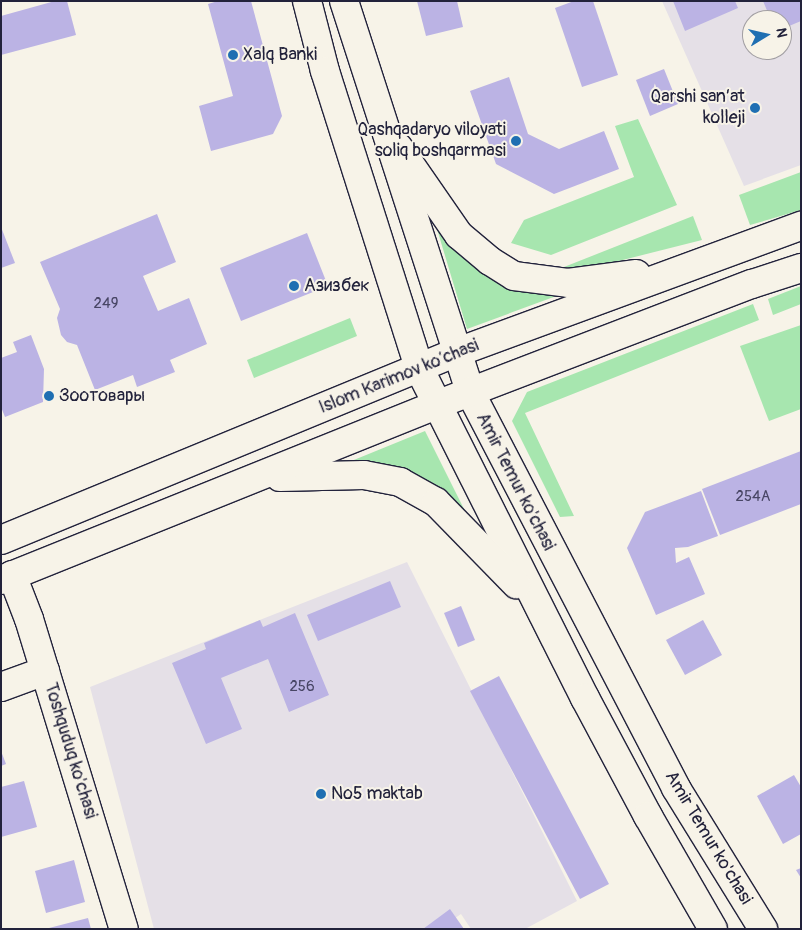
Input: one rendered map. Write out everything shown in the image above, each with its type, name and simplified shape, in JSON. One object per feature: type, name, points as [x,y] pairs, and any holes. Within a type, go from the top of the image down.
[{"type":"main road","name":"Amir Temur ko'chasi","points":[[307,1],[328,80],[420,370],[538,608],[648,816],[713,929]]},
{"type":"main road","name":"Amir Temur ko'chasi","points":[[344,1],[455,354],[470,392],[676,788],[763,929]]},
{"type":"main road","points":[[382,124],[459,235],[490,261],[514,276],[568,282],[682,268]]},
{"type":"main road","name":"Islom Karimov ko‘chasi","points":[[1,540],[420,370],[455,354],[682,268],[801,226]]},
{"type":"main road","points":[[7,578],[258,479],[436,405],[743,287],[801,268]]},
{"type":"main road","points":[[258,479],[364,475],[400,482],[436,502],[459,523],[538,608]]},
{"type":"main road","name":"Toshquduq ko'chasi","points":[[7,578],[45,671],[124,929]]},
{"type":"main road","points":[[1,687],[45,671]]},
{"type":"shaded area","name":"Qarshi san’at kolleji","points":[[662,1],[801,1],[801,165],[744,186]]},
{"type":"shaded area","name":"№5 maktab","points":[[407,562],[577,901],[525,929],[471,929],[461,914],[439,929],[154,929],[90,687]]},
{"type":"green space","points":[[638,119],[677,205],[551,255],[511,243],[524,220],[634,177],[615,126]]},
{"type":"green space","points":[[801,172],[801,210],[750,225],[739,195]]},
{"type":"green space","points":[[693,216],[702,240],[591,268],[564,267]]},
{"type":"green space","points":[[434,219],[570,291],[467,329]]},
{"type":"green space","points":[[801,286],[801,304],[773,315],[768,299]]},
{"type":"green space","points":[[753,304],[759,320],[525,413],[574,516],[560,517],[512,421],[527,392]]},
{"type":"green space","points":[[350,318],[357,336],[254,378],[247,360]]},
{"type":"green space","points":[[801,325],[801,409],[769,421],[740,346]]},
{"type":"green space","points":[[425,431],[465,511],[433,485],[344,464]]},
{"type":"building","points":[[55,1],[67,1],[76,35],[1,55],[1,16]]},
{"type":"building","points":[[218,1],[251,1],[282,116],[273,134],[211,151],[199,106],[233,96],[208,4]]},
{"type":"building","points":[[417,1],[457,1],[463,27],[426,36]]},
{"type":"building","points":[[574,1],[593,1],[618,75],[582,87],[555,8]]},
{"type":"building","points":[[673,1],[735,1],[738,8],[685,31]]},
{"type":"building","points":[[763,1],[801,1],[801,21],[792,25],[792,10],[767,10]]},
{"type":"building","points":[[664,69],[678,104],[650,116],[636,80]]},
{"type":"building","name":"Qashqadaryo viloyati soliq boshqarmasi","points":[[509,77],[528,134],[559,149],[604,131],[619,169],[554,194],[496,164],[470,91]]},
{"type":"building","points":[[157,214],[176,262],[143,276],[158,311],[189,298],[207,344],[170,360],[175,372],[137,387],[133,375],[95,390],[77,345],[67,342],[61,335],[57,318],[60,309],[40,262]]},
{"type":"building","points":[[1,227],[15,263],[1,268]]},
{"type":"building","points":[[307,233],[328,286],[241,321],[220,268]]},
{"type":"building","points":[[31,335],[44,369],[43,402],[5,417],[1,407],[1,358],[17,352],[13,342]]},
{"type":"building","points":[[801,451],[801,504],[720,535],[702,489]]},
{"type":"building","points":[[701,491],[718,536],[688,547],[675,548],[676,563],[689,557],[705,594],[656,615],[627,548],[645,512]]},
{"type":"building","points":[[390,581],[401,607],[318,641],[307,615]]},
{"type":"building","points":[[461,606],[475,640],[458,647],[444,613]]},
{"type":"building","points":[[295,613],[329,695],[289,712],[268,659],[221,678],[242,729],[206,744],[172,663],[206,649],[204,643],[260,620],[263,627]]},
{"type":"building","points":[[703,620],[722,655],[685,675],[666,640]]},
{"type":"building","points":[[499,676],[609,884],[580,899],[470,691]]},
{"type":"building","points":[[1,751],[6,764],[1,766]]},
{"type":"building","points":[[794,775],[801,787],[801,834],[783,844],[757,796]]},
{"type":"building","points":[[24,781],[37,827],[1,837],[1,787]]},
{"type":"building","points":[[74,860],[85,902],[46,913],[35,871]]},
{"type":"building","points":[[801,868],[801,878],[796,870]]},
{"type":"building","points":[[450,909],[464,929],[423,929]]},
{"type":"building","points":[[88,918],[91,929],[49,929],[49,928]]},
{"type":"place","name":"Xalq Banki","points":[[233,55]]},
{"type":"place","name":"Qarshi san’at kolleji","points":[[755,108]]},
{"type":"place","name":"Qashqadaryo viloyati soliq boshqarmasi","points":[[516,141]]},
{"type":"place","name":"Азизбек","points":[[294,286]]},
{"type":"place","name":"Зоотовары","points":[[49,396]]},
{"type":"place","name":"№5 maktab","points":[[321,794]]}]
